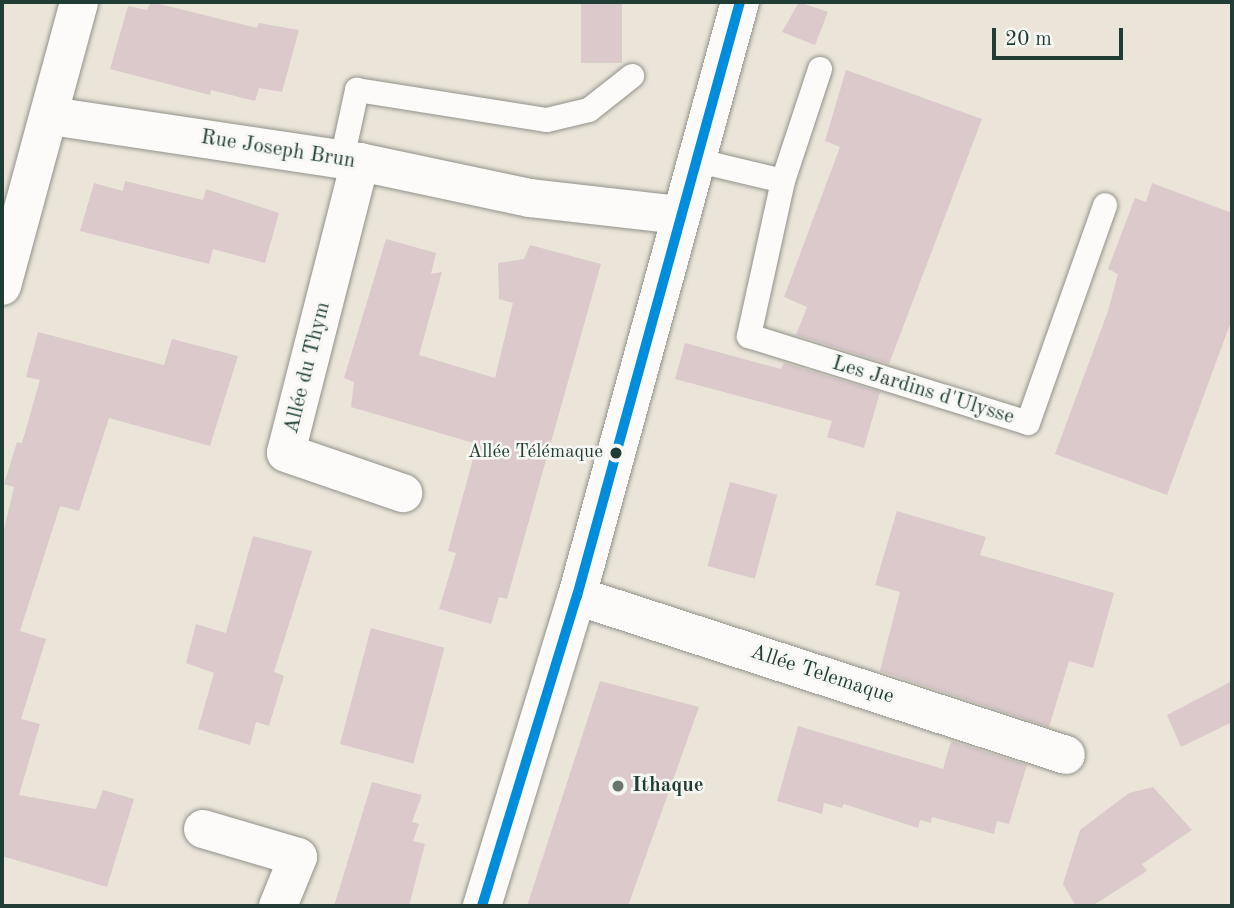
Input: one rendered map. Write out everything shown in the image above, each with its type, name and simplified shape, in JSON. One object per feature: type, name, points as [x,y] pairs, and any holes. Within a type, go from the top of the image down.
[{"type":"street","points":[[2,286],[51,116],[79,2]]},
{"type":"street","points":[[482,906],[578,596],[679,215],[740,2]]},
{"type":"street","name":"Rue Joseph Brun","points":[[51,116],[351,161],[530,198],[679,215]]},
{"type":"street","name":"Allée du Thym","points":[[351,161],[286,453],[403,493]]},
{"type":"street","name":"Allée Telemaque","points":[[578,596],[1066,755]]},
{"type":"street","points":[[203,829],[298,857],[278,906]]},
{"type":"lane","name":"Les Jardins d'Ulysse","points":[[820,69],[783,181],[749,336],[1028,423],[1105,205]]},
{"type":"lane","points":[[351,161],[356,90],[547,120],[589,110],[632,76]]},
{"type":"lane","points":[[695,160],[783,181]]},
{"type":"building","points":[[151,2],[257,28],[259,23],[299,30],[282,92],[259,88],[255,101],[211,90],[210,95],[110,69],[128,6],[147,10]]},
{"type":"building","points":[[581,2],[622,2],[622,63],[581,63]]},
{"type":"building","points":[[799,2],[828,12],[815,45],[782,32]]},
{"type":"building","points":[[846,70],[982,119],[889,364],[796,335],[807,307],[784,297],[840,147],[825,141]]},
{"type":"building","points":[[125,181],[203,200],[206,189],[279,213],[265,263],[213,249],[209,264],[80,231],[94,183],[123,191]]},
{"type":"building","points":[[1152,183],[1232,213],[1232,319],[1167,495],[1055,454],[1108,311],[1118,274],[1108,269],[1135,198],[1146,202]]},
{"type":"building","points":[[386,239],[436,253],[431,274],[442,272],[419,355],[495,378],[513,303],[499,299],[498,263],[524,259],[530,245],[601,264],[507,599],[499,597],[491,624],[439,609],[456,553],[448,551],[477,444],[351,407],[354,382],[344,378]]},
{"type":"building","points":[[38,332],[164,365],[172,339],[238,356],[210,446],[109,418],[79,511],[60,506],[20,631],[46,639],[21,719],[40,724],[19,795],[96,809],[103,790],[134,799],[107,887],[2,856],[2,538],[14,487],[4,484],[17,442],[22,443],[40,380],[26,377]]},
{"type":"building","points":[[685,343],[781,369],[784,363],[880,392],[864,448],[827,437],[832,421],[675,379]]},
{"type":"building","points":[[730,482],[777,495],[755,579],[707,566]]},
{"type":"building","points":[[897,511],[986,537],[980,555],[1114,593],[1093,668],[1069,661],[1049,727],[880,671],[900,592],[875,585]]},
{"type":"building","points":[[253,536],[312,551],[274,672],[284,676],[269,726],[256,722],[250,745],[198,729],[214,673],[186,663],[196,624],[226,633]]},
{"type":"building","points":[[371,628],[444,648],[413,764],[340,744]]},
{"type":"building","name":"Ithaque","points":[[600,681],[699,707],[628,906],[527,906]]},
{"type":"building","points":[[1232,681],[1232,722],[1181,747],[1167,715]]},
{"type":"building","points":[[798,726],[943,769],[951,741],[1027,765],[1009,824],[997,821],[994,834],[932,817],[931,823],[920,820],[918,828],[844,804],[842,808],[824,803],[822,814],[777,801]]},
{"type":"building","points":[[372,782],[422,795],[412,822],[419,824],[413,841],[425,844],[409,906],[334,906]]},
{"type":"building","points":[[1153,787],[1192,830],[1142,864],[1147,871],[1092,906],[1076,906],[1063,884],[1080,830],[1129,793]]},
{"type":"transit line","points":[[482,906],[577,596],[740,2]]},
{"type":"place","name":"Allée Télémaque","points":[[616,453]]},
{"type":"place","name":"Ithaque","points":[[618,786]]}]
